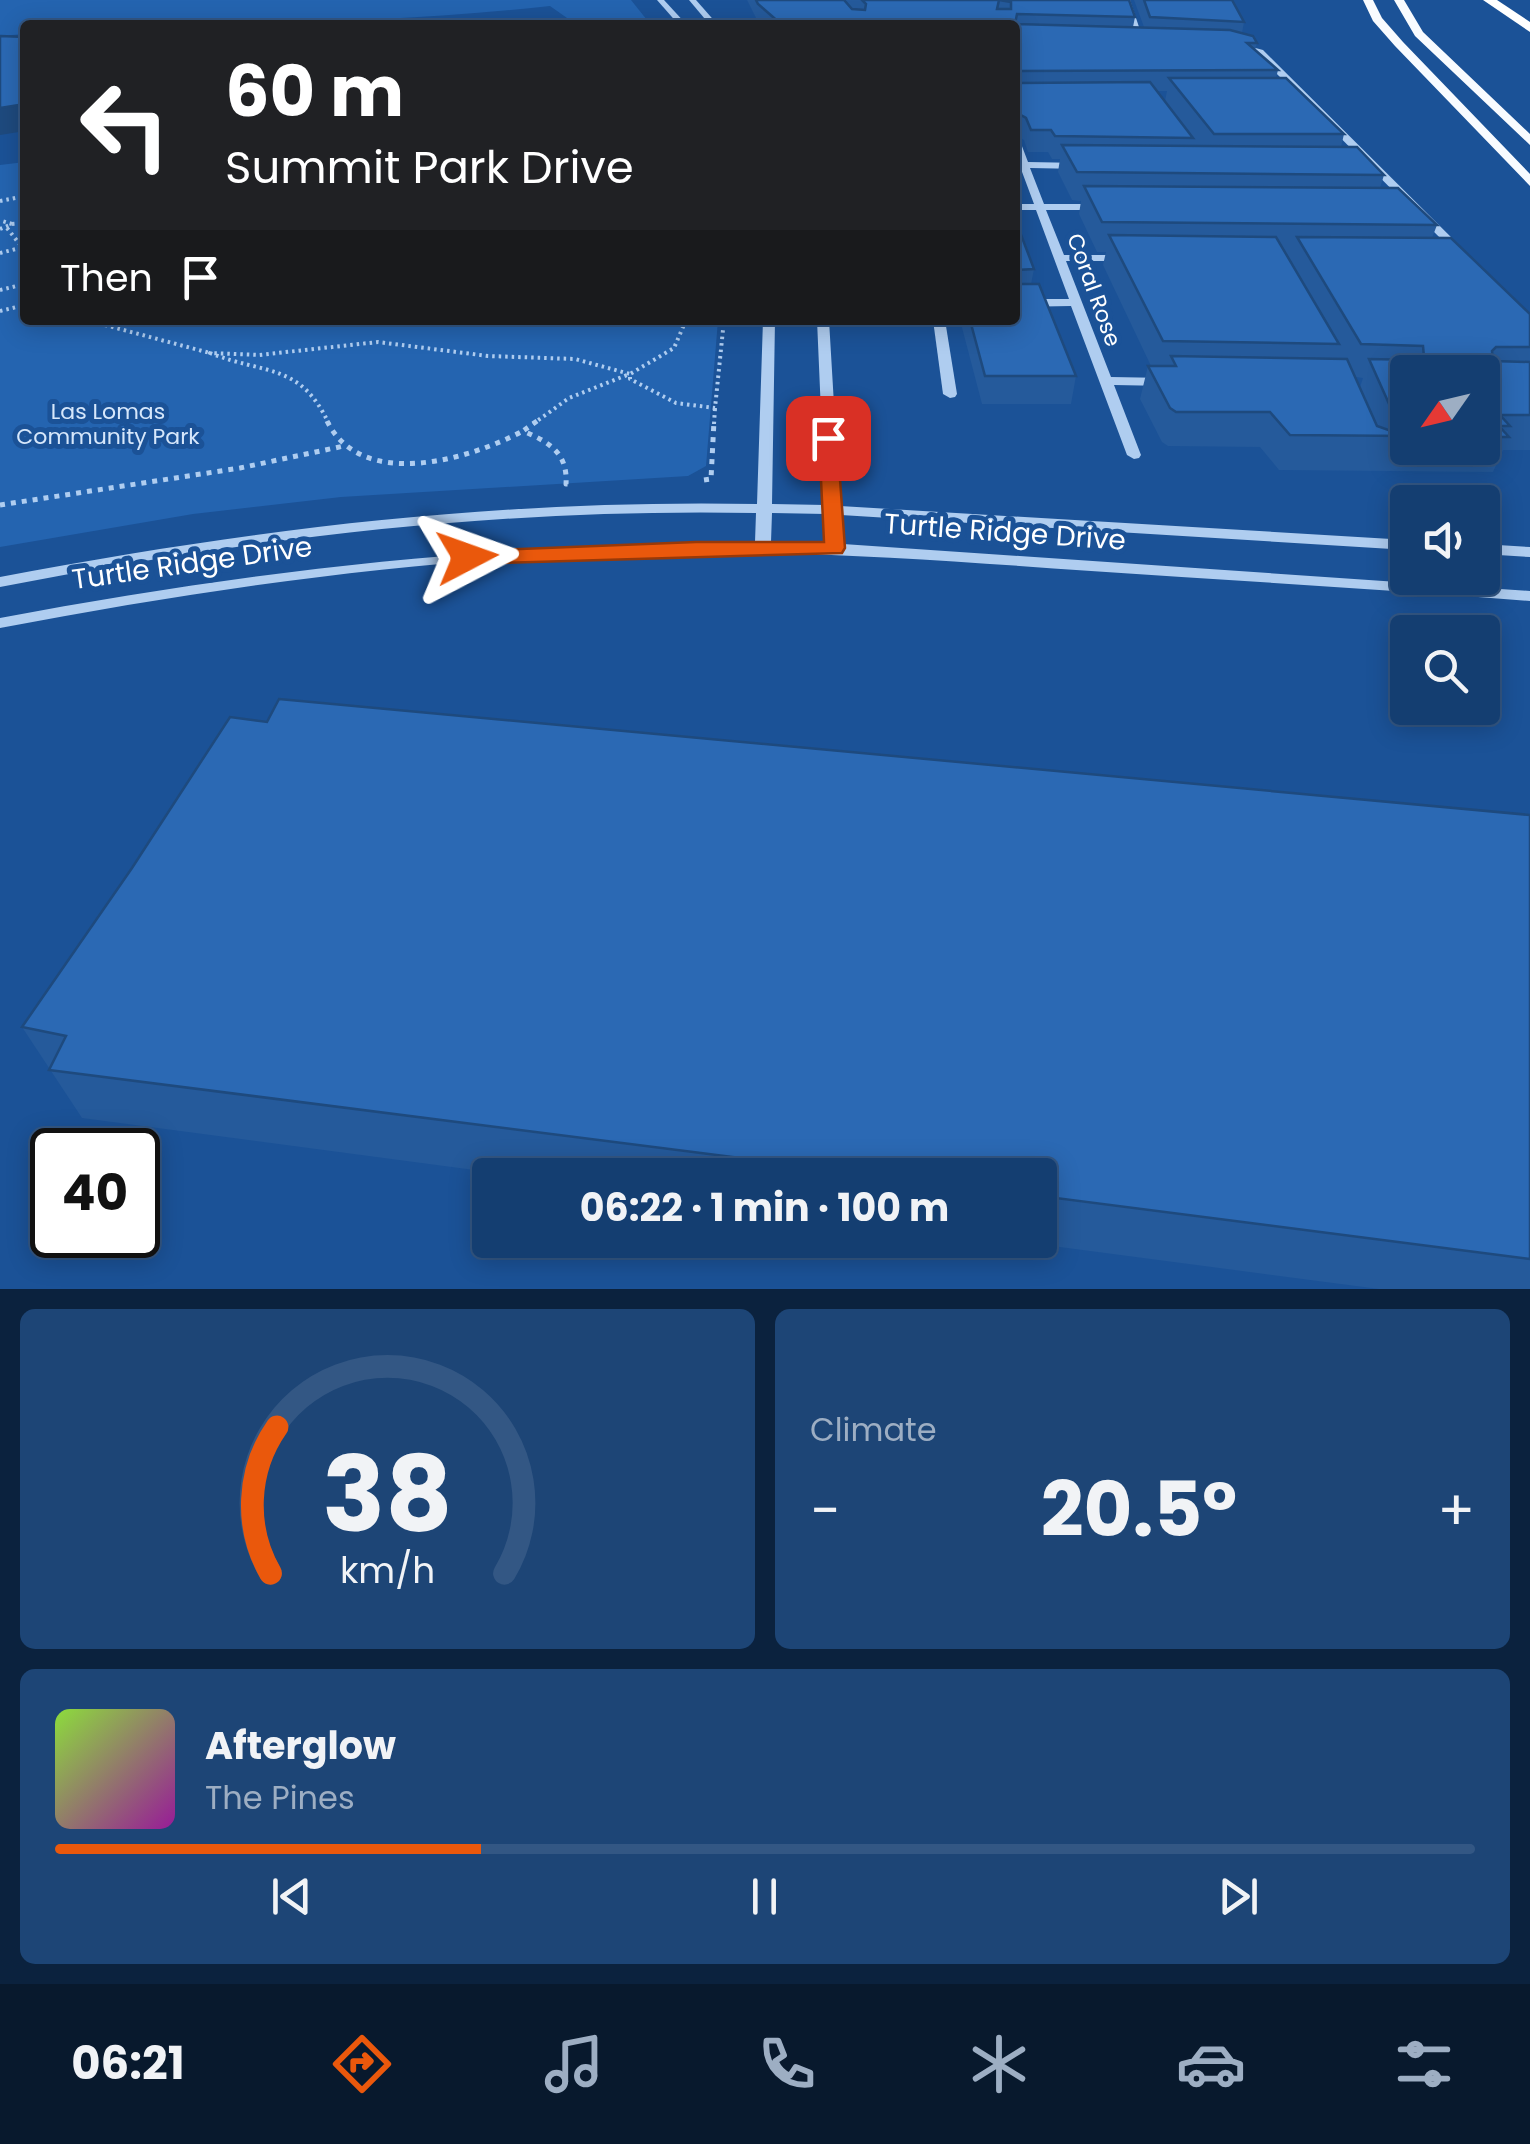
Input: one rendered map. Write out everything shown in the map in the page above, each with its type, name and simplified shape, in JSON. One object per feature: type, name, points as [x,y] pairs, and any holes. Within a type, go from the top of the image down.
[{"type":"highway","points":[[1490,0],[1530,28]]},
{"type":"main road","points":[[1368,0],[1399,44],[1530,182]]},
{"type":"main road","points":[[1399,0],[1420,34],[1530,140]]},
{"type":"street","points":[[660,0],[678,20]]},
{"type":"street","points":[[692,0],[710,20]]},
{"type":"street","points":[[1127,0],[1141,40]]},
{"type":"street","points":[[1123,40],[1158,41]]},
{"type":"street","points":[[1226,42],[1260,52],[1470,262],[1451,262]]},
{"type":"street","points":[[1284,96],[1303,96]]},
{"type":"street","name":"Coral Rose","points":[[1020,153],[1134,455]]},
{"type":"street","points":[[1025,165],[1085,166]]},
{"type":"street","points":[[1358,168],[1377,168]]},
{"type":"street","points":[[1020,207],[1120,207]]},
{"type":"street","points":[[1396,209],[1415,210]]},
{"type":"street","points":[[1061,258],[1138,258]]},
{"type":"street","points":[[1020,303],[1077,302]]},
{"type":"street","points":[[763,547],[768,325]]},
{"type":"street","points":[[823,325],[834,548]]},
{"type":"street","points":[[940,325],[950,394]]},
{"type":"street","points":[[1107,381],[1186,382]]},
{"type":"street","name":"Turtle Ridge Drive","points":[[0,582],[201,547],[434,521],[607,508],[833,510],[1390,544]]},
{"type":"street","name":"Turtle Ridge Drive","points":[[0,623],[247,580],[405,562],[498,555],[763,547],[834,548],[1530,596]]},
{"type":"street","points":[[1500,550],[1530,552]]},
{"type":"path","points":[[1,220],[20,242]]},
{"type":"path","points":[[0,229],[20,225]]},
{"type":"path","points":[[105,325],[210,352],[304,386],[316,396],[331,428],[346,446],[375,459],[434,460],[492,448],[569,398],[630,374],[672,351],[685,334],[686,325]]},
{"type":"path","points":[[693,480],[711,480],[723,325]]},
{"type":"path","points":[[210,352],[274,354],[378,342],[488,356],[575,359],[630,374],[636,384],[676,404],[715,408]]},
{"type":"path","points":[[255,366],[259,359],[274,354]]},
{"type":"path","points":[[523,430],[559,449],[566,461],[566,484],[584,484]]},
{"type":"path","points":[[0,505],[240,468],[346,446]]},
{"type":"green space","points":[[0,0],[631,0],[647,20],[570,20],[550,6],[353,20],[20,20],[20,34],[0,36]]},
{"type":"green space","name":"Las Lomas Community Park","points":[[20,163],[20,325],[718,325],[706,466],[688,476],[341,497],[193,514],[0,547],[0,165]]},
{"type":"building","points":[[756,0],[844,0],[852,9],[865,10],[862,0],[999,0],[1129,0],[1135,17],[1017,14],[1016,20],[776,20]],"holes":[[[999,0],[1011,2],[1011,9],[997,9]]]},
{"type":"building","points":[[1144,0],[1232,0],[1244,22],[1150,17]]},
{"type":"building","points":[[1020,24],[1230,30],[1253,36],[1257,43],[1247,43],[1278,70],[1020,71]]},
{"type":"building","points":[[0,36],[20,37],[20,105],[0,108]]},
{"type":"building","points":[[1169,78],[1286,78],[1344,134],[1214,134]]},
{"type":"building","points":[[1150,82],[1193,138],[1055,136],[1051,130],[1031,130],[1020,115],[1020,83]]},
{"type":"building","points":[[1062,145],[1357,147],[1384,175],[1077,172]]},
{"type":"building","points":[[1084,186],[1398,188],[1437,225],[1102,222]]},
{"type":"building","points":[[1020,232],[1034,269],[1020,270]]},
{"type":"building","points":[[1109,235],[1276,237],[1339,344],[1163,341]]},
{"type":"building","points":[[1297,237],[1451,238],[1530,314],[1530,347],[1496,347],[1492,355],[1424,355],[1423,346],[1361,344]]},
{"type":"building","points":[[1020,284],[1039,284],[1076,376],[985,376],[971,325],[1020,325]]},
{"type":"building","points":[[1171,356],[1347,359],[1377,426],[1390,431],[1390,436],[1290,435],[1270,412],[1176,412],[1170,408],[1148,366],[1176,366]]},
{"type":"building","points":[[1369,359],[1390,359],[1390,406]]},
{"type":"building","points":[[1500,361],[1530,362],[1530,415],[1500,415]]},
{"type":"building","points":[[279,699],[1530,815],[1530,1259],[1057,1198],[1057,1158],[740,1158],[49,1070],[66,1036],[22,1027],[230,717],[267,722]]},
{"type":"route","points":[[467,557],[696,548],[834,548],[828,438]]}]
